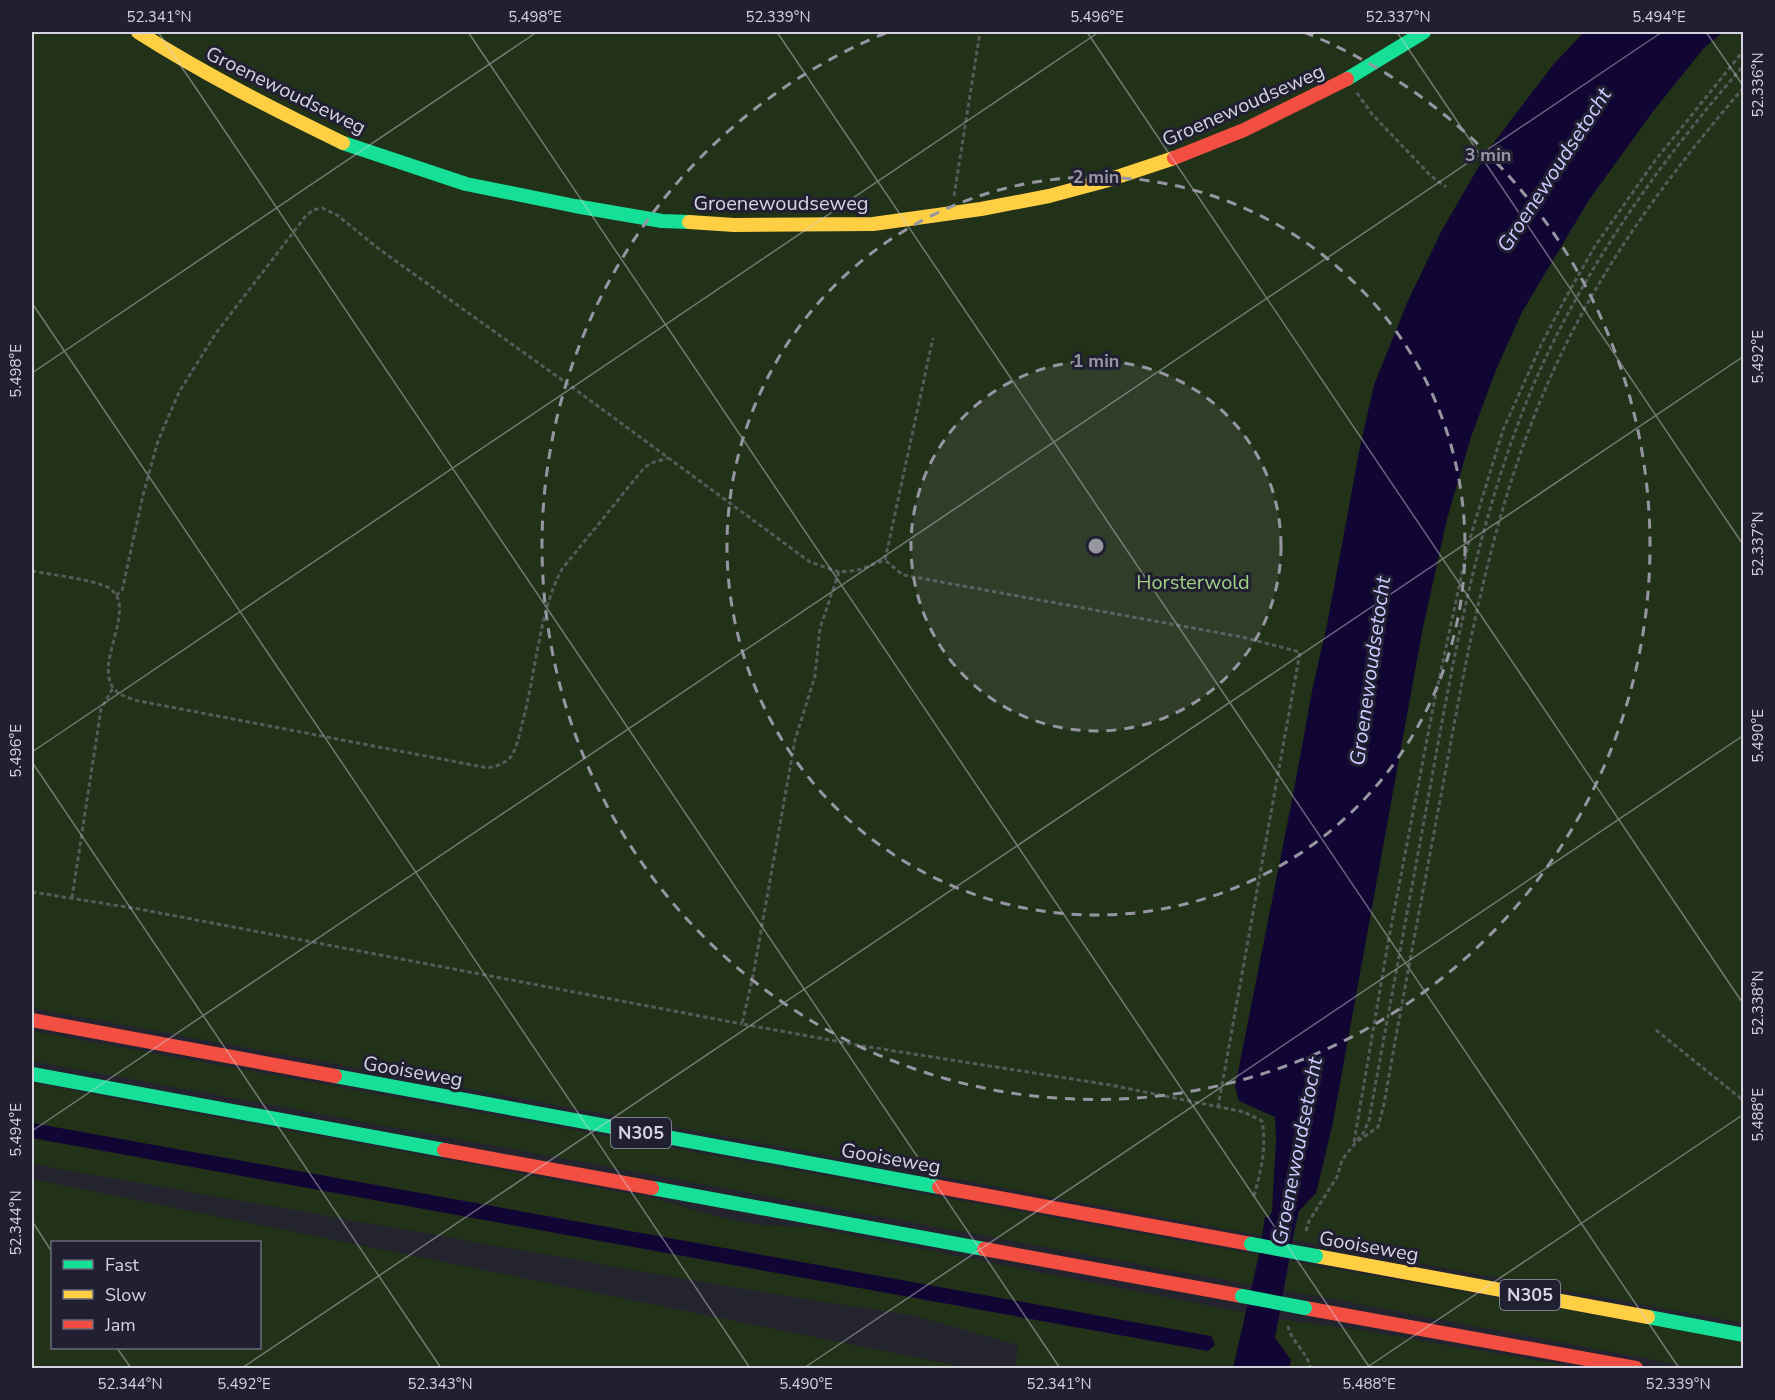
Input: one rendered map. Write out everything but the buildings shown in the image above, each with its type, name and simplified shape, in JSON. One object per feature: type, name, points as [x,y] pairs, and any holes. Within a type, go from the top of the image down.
[{"type":"main road","name":"Groenewoudseweg","points":[[138,32],[183,61],[343,143],[466,184],[662,221],[724,225],[873,224],[1049,196],[1105,181],[1185,154],[1244,130],[1348,79],[1424,32]]},
{"type":"main road","name":"Gooiseweg","points":[[32,1020],[1743,1335]]},
{"type":"main road","points":[[32,1074],[1636,1368]]},
{"type":"path","points":[[951,213],[980,32]]},
{"type":"path","points":[[1354,1144],[1388,943],[1434,703],[1468,545],[1503,430],[1555,317],[1595,246],[1654,162],[1743,50]]},
{"type":"path","points":[[1304,1240],[1309,1221],[1336,1177],[1342,1160],[1364,1132],[1369,1120],[1468,591],[1509,448],[1537,379],[1589,276],[1655,177],[1743,65]]},
{"type":"path","points":[[1348,79],[1372,114],[1431,176],[1446,187]]},
{"type":"path","points":[[1354,1144],[1378,1127],[1381,1116],[1477,607],[1501,511],[1520,452],[1556,365],[1584,308],[1645,211],[1743,87]]},
{"type":"path","points":[[116,596],[122,591],[143,495],[158,441],[179,392],[216,333],[306,217],[313,210],[322,208],[337,215],[379,249],[810,562],[839,572],[858,570],[885,560]]},
{"type":"path","points":[[885,560],[933,338]]},
{"type":"path","points":[[32,571],[107,586],[116,596],[120,614],[108,671],[113,688],[119,694],[134,700],[488,768],[497,766],[511,756],[517,742],[555,581],[562,569],[644,468],[651,463],[668,458]]},
{"type":"path","points":[[885,560],[903,575],[1242,638],[1300,652],[1218,1107]]},
{"type":"path","points":[[742,1024],[753,976],[795,740],[815,676],[820,628],[839,572]]},
{"type":"path","points":[[72,898],[101,709],[113,688]]},
{"type":"path","points":[[32,892],[162,913],[863,1046],[1110,1085],[1244,1112],[1262,1121],[1265,1138],[1263,1164],[1254,1196]]},
{"type":"path","points":[[1656,1030],[1743,1101]]},
{"type":"path","points":[[1290,1318],[1288,1328],[1292,1337],[1306,1354],[1310,1368]]},
{"type":"green space","name":"Horsterwold","points":[[32,32],[1743,32],[1743,1323],[1293,1240],[1299,1211],[1305,1204],[1276,1158],[1272,1212],[1269,1217],[1265,1217],[1263,1236],[32,1008]]},
{"type":"green space","points":[[32,1031],[1259,1255],[1252,1285],[32,1061]]},
{"type":"green space","points":[[32,1083],[653,1198],[720,1217],[761,1225],[810,1227],[1247,1313],[1233,1368],[1015,1368],[1018,1345],[916,1316],[737,1288],[32,1164],[32,1138],[1207,1351],[1215,1345],[1211,1336],[32,1123]]},
{"type":"green space","points":[[32,1179],[969,1368],[32,1368]]},
{"type":"green space","points":[[1290,1261],[1743,1341],[1743,1368],[1697,1368],[1284,1290]]},
{"type":"green space","points":[[1279,1319],[1359,1330],[1581,1368],[1289,1368],[1291,1360],[1275,1338]]},
{"type":"water","name":"Groenewoudsetocht","points":[[1584,32],[1723,32],[1704,48],[1654,110],[1589,200],[1522,312],[1496,370],[1471,437],[1447,519],[1422,632],[1332,1127],[1316,1193],[1299,1211],[1295,1226],[1275,1338],[1291,1360],[1289,1368],[1233,1368],[1259,1255],[1265,1217],[1269,1217],[1272,1212],[1276,1139],[1275,1117],[1239,1101],[1235,1087],[1374,385],[1407,303],[1442,230],[1489,149],[1553,65]]},
{"type":"water","points":[[32,1123],[1211,1336],[1215,1345],[1208,1351],[32,1138]]},
{"type":"traffic: fast","points":[[1347,79],[1424,32]]},
{"type":"traffic: fast","points":[[343,143],[466,184],[662,221],[689,222]]},
{"type":"traffic: fast","points":[[32,1074],[444,1150]]},
{"type":"traffic: fast","points":[[335,1076],[939,1187]]},
{"type":"traffic: fast","points":[[652,1188],[984,1249]]},
{"type":"traffic: fast","points":[[1251,1244],[1316,1256]]},
{"type":"traffic: fast","points":[[1242,1296],[1305,1308]]},
{"type":"traffic: fast","points":[[1648,1317],[1744,1335]]},
{"type":"traffic: slow","points":[[138,32],[239,90],[343,143]]},
{"type":"traffic: slow","points":[[689,222],[734,225],[873,224],[981,209],[1049,196],[1105,181],[1174,158]]},
{"type":"traffic: slow","points":[[1316,1256],[1648,1317]]},
{"type":"traffic: jam","points":[[1174,158],[1244,130],[1347,79]]},
{"type":"traffic: jam","points":[[32,1020],[335,1076]]},
{"type":"traffic: jam","points":[[444,1150],[652,1188]]},
{"type":"traffic: jam","points":[[939,1187],[1251,1244]]},
{"type":"traffic: jam","points":[[984,1249],[1242,1296]]},
{"type":"traffic: jam","points":[[1305,1308],[1636,1368]]}]
